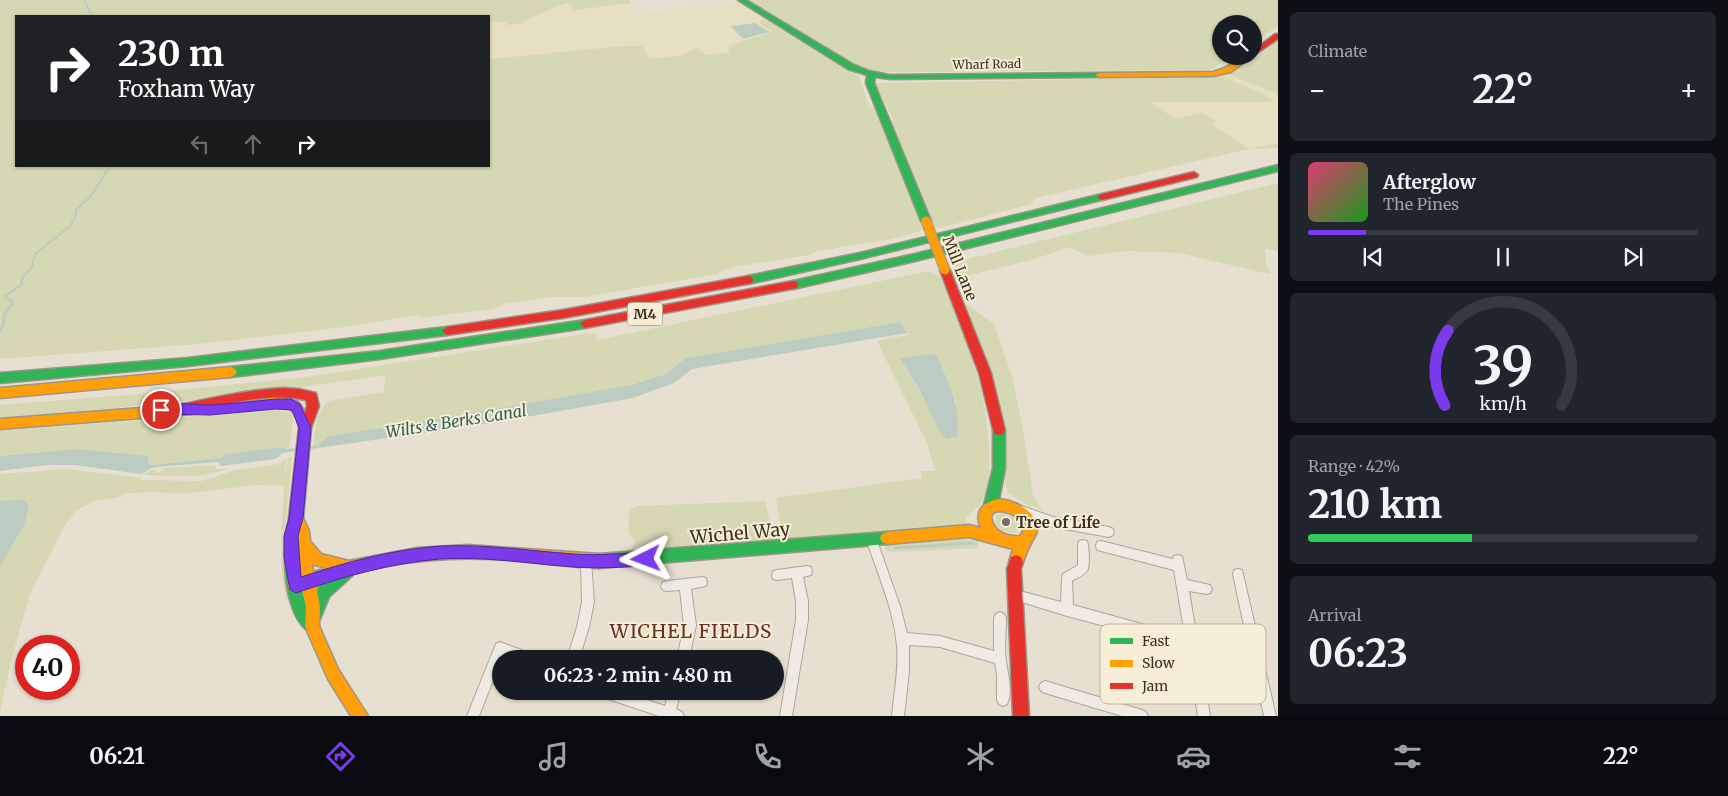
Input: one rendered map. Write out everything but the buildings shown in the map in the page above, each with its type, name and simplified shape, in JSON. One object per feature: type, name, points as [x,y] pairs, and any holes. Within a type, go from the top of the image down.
[{"type":"main road","name":"Wharf Road","points":[[741,0],[848,65],[871,74],[922,78],[1203,75],[1220,74],[1236,65]]},
{"type":"main road","points":[[1262,47],[1278,36]]},
{"type":"main road","name":"Mill Lane","points":[[871,74],[870,83],[976,348],[993,402],[999,444],[998,480],[991,505],[986,510],[984,516]]},
{"type":"main road","name":"M4","points":[[0,392],[180,377],[319,362],[478,342],[618,319],[756,292],[924,255],[1180,189],[1275,161]]},
{"type":"main road","name":"M4","points":[[0,378],[325,348],[615,305],[856,258],[1207,172]]},
{"type":"main road","points":[[0,424],[184,408],[211,402],[305,392],[310,394],[313,400],[311,415],[305,428],[296,518],[291,530],[290,543],[302,614],[305,621],[313,621]]},
{"type":"main road","points":[[184,408],[210,410],[288,404],[298,409],[305,428]]},
{"type":"main road","points":[[998,480],[1003,492],[1028,520],[1027,537],[1017,555],[1014,569],[1020,716]]},
{"type":"main road","points":[[991,505],[1002,503],[1016,508]]},
{"type":"main road","points":[[969,531],[984,516],[988,529],[999,539],[1014,569]]},
{"type":"main road","points":[[296,518],[302,531],[313,621],[332,674],[360,716]]},
{"type":"main road","name":"Wichel Way","points":[[296,586],[352,568],[410,557],[461,552],[494,552],[586,561],[646,559],[969,531],[999,539]]},
{"type":"main road","points":[[999,539],[1012,543],[1027,537]]},
{"type":"main road","points":[[302,541],[316,560],[352,568]]},
{"type":"main road","points":[[313,621],[319,602],[326,590],[352,568]]},
{"type":"street","points":[[1016,508],[1053,522],[1109,532]]},
{"type":"street","points":[[1027,537],[1040,526],[1053,522]]},
{"type":"street","points":[[871,538],[903,639],[898,716]]},
{"type":"street","points":[[1067,610],[1067,578],[1083,568],[1084,544]]},
{"type":"street","points":[[1101,546],[1179,563],[1189,624]]},
{"type":"street","points":[[576,650],[588,602],[586,561]]},
{"type":"street","points":[[777,574],[802,572],[802,620],[786,716]]},
{"type":"street","points":[[1238,574],[1249,624]]},
{"type":"street","points":[[667,586],[702,582]]},
{"type":"street","points":[[685,584],[690,625],[685,650]]},
{"type":"street","points":[[1182,584],[1206,589]]},
{"type":"street","points":[[1016,596],[1118,624]]},
{"type":"street","points":[[1000,618],[1000,659],[1004,700]]},
{"type":"street","points":[[903,639],[921,638],[950,642],[1000,659]]},
{"type":"street","points":[[476,715],[492,670]]},
{"type":"street","points":[[1045,687],[1100,703]]},
{"type":"street","points":[[1266,698],[1270,716]]},
{"type":"street","points":[[628,700],[672,715],[673,700]]},
{"type":"street","points":[[1102,704],[1142,716]]},
{"type":"shaded area","points":[[568,3],[570,6],[631,3],[637,14],[740,3],[766,20],[760,22],[773,32],[729,52],[707,55],[697,48],[683,55],[648,59],[596,48],[490,59],[490,23],[524,23],[524,21]]},
{"type":"shaded area","points":[[1227,74],[1278,94],[1278,143],[1249,149],[1189,129],[1150,102],[1275,101],[1218,76]]},
{"type":"green space","points":[[0,0],[630,0],[631,3],[575,10],[568,3],[524,21],[525,23],[507,25],[506,22],[490,23],[490,15],[15,15],[15,167],[490,167],[490,59],[622,46],[642,46],[649,59],[683,55],[697,48],[707,55],[729,52],[729,45],[772,32],[759,22],[766,20],[859,76],[869,107],[876,108],[923,230],[892,239],[733,267],[716,274],[586,297],[550,297],[503,304],[493,309],[421,318],[418,315],[353,326],[199,344],[0,359]]},
{"type":"green space","points":[[748,0],[1278,0],[1278,26],[1262,37],[1262,15],[1212,15],[1212,65],[1218,65],[1211,70],[893,72],[868,70],[855,65]]},
{"type":"green space","points":[[1278,41],[1278,94],[1230,75],[1244,65],[1262,65],[1262,52]]},
{"type":"green space","points":[[1222,77],[1264,94],[1275,102],[1150,102],[1175,119],[1203,113],[1217,122],[1211,124],[1249,149],[1036,198],[1029,205],[935,229],[889,120],[894,121],[875,83]]},
{"type":"green space","points":[[1278,143],[1278,148],[1249,149]]},
{"type":"green space","points":[[1278,183],[1278,251],[1265,248],[1266,263],[1270,274],[1178,253],[1127,251],[1088,256],[1069,247],[1035,259],[954,279],[951,263]]},
{"type":"green space","points":[[929,271],[940,276],[959,320],[980,387],[988,434],[989,459],[988,485],[983,500],[965,519],[967,523],[958,526],[656,551],[632,551],[635,540],[628,533],[629,510],[637,506],[765,501],[771,527],[781,527],[776,498],[922,478],[921,471],[935,471],[927,443],[877,341],[908,335],[900,322],[686,358],[666,374],[631,385],[328,436],[318,445],[313,446],[321,409],[329,401],[384,392],[385,375],[193,400],[0,418],[0,405],[127,395],[306,377],[583,334],[596,333],[597,340]],"holes":[[[901,358],[955,400],[959,428],[957,437],[940,432]]]},
{"type":"green space","points":[[963,302],[994,324],[1012,376],[1022,424],[1033,495],[1041,509],[1028,505],[1008,493]]},
{"type":"green space","points":[[275,410],[289,412],[294,415],[289,449],[284,447],[225,454],[220,458],[151,465],[148,462],[147,456],[77,449],[0,456],[0,431]]},
{"type":"green space","points":[[292,457],[285,531],[292,598],[286,600],[282,572],[281,543],[284,486],[257,485],[183,494],[127,493],[116,498],[94,501],[77,510],[65,525],[30,594],[18,635],[15,635],[15,647],[0,712],[0,474],[67,469],[141,478],[140,480],[202,481],[236,470],[279,464],[286,459],[285,480],[288,458]]},
{"type":"green space","points":[[215,465],[217,469],[228,469],[197,476],[144,475],[156,469],[155,473],[165,468]]},
{"type":"green space","points":[[1004,512],[1018,522],[1019,528],[1015,533],[1003,532],[997,526],[995,516]]},
{"type":"green space","points":[[960,539],[978,540],[979,548],[890,552],[885,549],[887,544]]},
{"type":"water","points":[[755,23],[769,32],[743,39],[731,26]]},
{"type":"water","name":"Wilts & Berks Canal","points":[[900,322],[907,333],[692,369],[674,383],[633,398],[492,423],[283,453],[275,459],[221,466],[218,462],[156,467],[142,474],[74,465],[48,465],[0,471],[0,456],[77,449],[148,456],[148,462],[151,465],[220,458],[225,454],[318,445],[328,436],[631,385],[666,374],[686,358]]},
{"type":"water","points":[[933,354],[938,358],[956,406],[958,416],[957,437],[947,439],[940,432],[918,387],[900,358]]},
{"type":"water","points":[[23,500],[29,505],[24,525],[0,566],[0,501]]},
{"type":"waterway","points":[[84,0],[92,15]]},
{"type":"waterway","points":[[0,331],[4,324],[4,315],[13,303],[5,296],[22,284],[22,278],[32,267],[35,254],[70,226],[76,216],[76,210],[91,196],[109,167]]},
{"type":"waterway","points":[[895,548],[973,543]]},
{"type":"traffic: fast","points":[[741,0],[851,67],[867,73],[890,77],[1099,75]]},
{"type":"traffic: fast","points":[[871,74],[870,83],[926,221]]},
{"type":"traffic: fast","points":[[793,285],[854,272],[1278,168]]},
{"type":"traffic: fast","points":[[748,280],[860,256],[1102,197]]},
{"type":"traffic: fast","points":[[231,372],[380,355],[585,324]]},
{"type":"traffic: fast","points":[[0,378],[188,362],[447,331]]},
{"type":"traffic: fast","points":[[991,505],[999,468],[999,430]]},
{"type":"traffic: fast","points":[[296,518],[291,543],[292,575],[299,605],[312,626]]},
{"type":"traffic: fast","points":[[599,561],[887,538]]},
{"type":"traffic: fast","points":[[315,614],[324,592],[347,571]]},
{"type":"traffic: slow","points":[[1099,75],[1213,74],[1228,70],[1236,65]]},
{"type":"traffic: slow","points":[[926,221],[945,270]]},
{"type":"traffic: slow","points":[[0,393],[231,372]]},
{"type":"traffic: slow","points":[[252,405],[276,402],[294,406],[298,409],[305,428]]},
{"type":"traffic: slow","points":[[0,424],[192,409]]},
{"type":"traffic: slow","points":[[1016,562],[1021,546],[1030,532],[1026,519],[1012,507],[1000,505],[986,511],[984,516],[985,523],[996,537],[1013,543],[1024,541]]},
{"type":"traffic: slow","points":[[296,518],[302,531],[306,573],[313,607],[312,626],[333,674],[360,716]]},
{"type":"traffic: slow","points":[[887,538],[969,531],[998,539]]},
{"type":"traffic: slow","points":[[303,543],[317,559],[349,568]]},
{"type":"traffic: slow","points":[[295,586],[367,563],[417,555],[493,552],[599,561]]},
{"type":"traffic: jam","points":[[1262,47],[1278,36]]},
{"type":"traffic: jam","points":[[1102,197],[1194,175]]},
{"type":"traffic: jam","points":[[945,270],[985,373],[999,430]]},
{"type":"traffic: jam","points":[[447,331],[563,314],[748,280]]},
{"type":"traffic: jam","points":[[585,324],[793,285]]},
{"type":"traffic: jam","points":[[183,409],[266,394],[299,393],[312,396],[313,406],[305,428],[296,518]]},
{"type":"traffic: jam","points":[[1016,562],[1014,569],[1021,716]]},
{"type":"place","name":"Tree of Life","points":[[1006,522]]},
{"type":"district","name":"WICHEL FIELDS","points":[[691,631]]},
{"type":"route","points":[[161,410],[184,408],[210,410],[262,404],[291,404],[296,407],[305,428],[296,518],[291,530],[290,543],[296,586],[317,577],[385,561],[440,553],[494,552],[576,561],[646,559]]}]
